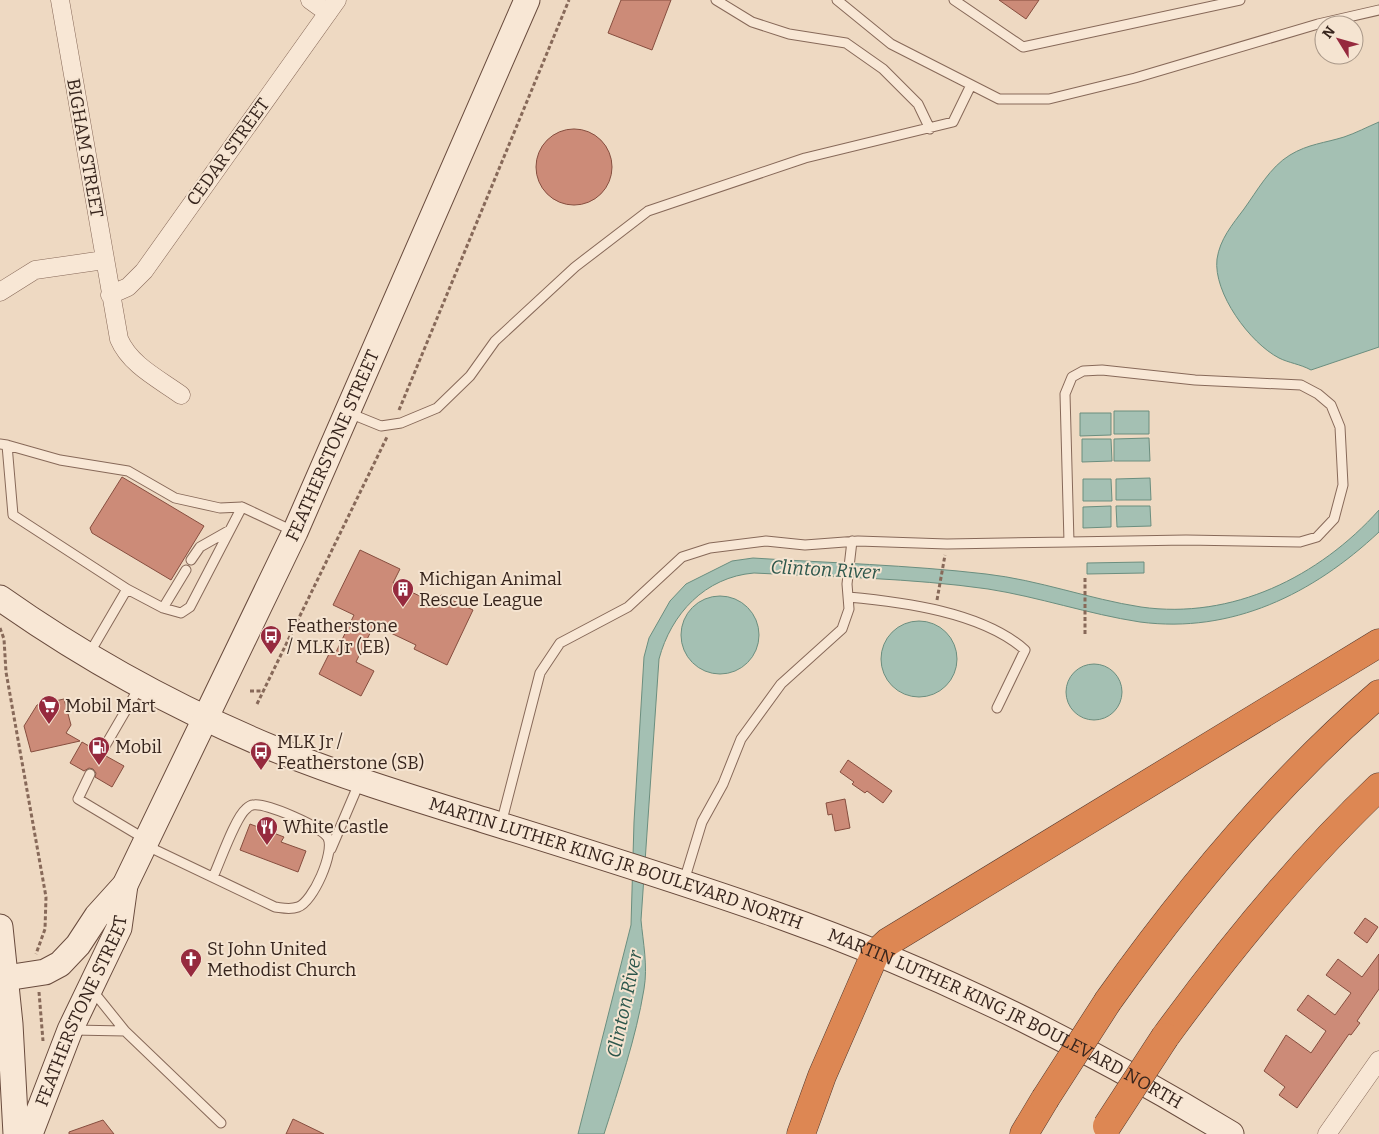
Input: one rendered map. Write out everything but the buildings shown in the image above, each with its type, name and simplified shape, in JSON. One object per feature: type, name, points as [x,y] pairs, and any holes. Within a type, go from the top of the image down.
[{"type":"highway","points":[[801,1134],[826,1067],[875,954],[895,938],[955,900],[1010,869],[1379,644]]},
{"type":"highway","points":[[1024,1134],[1108,1001],[1172,915],[1244,829],[1324,746],[1379,694]]},
{"type":"highway","points":[[1105,1130],[1165,1037],[1226,955],[1326,841],[1379,787]]},
{"type":"main road","name":"FEATHERSTONE STREET","points":[[6,978],[45,972],[60,964],[78,945],[97,916],[125,884],[295,532],[527,0]]},
{"type":"main road","name":"MARTIN LUTHER KING JR BOULEVARD NORTH","points":[[0,598],[88,656],[140,686],[275,749],[360,781],[778,915],[875,954],[953,986],[1061,1038],[1129,1074],[1231,1134]]},
{"type":"main road","name":"FEATHERSTONE STREET","points":[[30,1134],[70,1030],[119,928],[125,884]]},
{"type":"main road","points":[[0,927],[6,978],[16,1134]]},
{"type":"street","name":"BIGHAM STREET","points":[[60,0],[117,334],[123,349],[135,363],[181,395]]},
{"type":"street","points":[[310,0],[333,6]]},
{"type":"street","name":"CEDAR STREET","points":[[110,295],[128,286],[144,271],[333,6]]},
{"type":"street","points":[[0,292],[28,273],[41,268],[104,260]]},
{"type":"street","points":[[1327,1134],[1379,1060]]},
{"type":"lane","points":[[716,0],[752,22],[790,34],[846,43],[883,69],[918,104],[930,129]]},
{"type":"lane","points":[[837,0],[891,44],[999,99],[1049,99],[1136,78],[1318,24],[1379,10]]},
{"type":"lane","points":[[954,0],[1023,47],[1240,0]]},
{"type":"lane","points":[[348,412],[381,426],[401,423],[437,408],[470,376],[495,340],[575,267],[648,211],[805,158],[953,122],[971,85]]},
{"type":"lane","points":[[500,825],[540,673],[560,643],[628,607],[682,557],[710,548],[766,541],[805,545],[852,541],[947,544],[1069,542],[1186,540],[1300,542],[1317,537],[1334,520],[1343,485],[1340,427],[1330,405],[1318,394],[1301,385],[1195,380],[1102,370],[1083,371],[1072,377],[1065,394],[1069,542]]},
{"type":"lane","points":[[242,507],[190,607],[181,613],[162,608],[127,589],[14,515],[4,445],[60,460],[128,471],[175,498],[220,508],[242,507],[295,532]]},
{"type":"lane","points":[[192,560],[200,547],[231,529]]},
{"type":"lane","points":[[680,883],[702,822],[723,784],[741,739],[782,684],[842,629],[849,609],[847,584],[852,541]]},
{"type":"lane","points":[[162,608],[186,570]]},
{"type":"lane","points":[[88,656],[127,589]]},
{"type":"lane","points":[[848,597],[934,610],[984,625],[1010,637],[1025,650],[997,708]]},
{"type":"lane","points":[[101,753],[140,686]]},
{"type":"lane","points":[[90,774],[78,799],[146,843],[275,908],[288,909],[299,907],[308,898],[318,882],[360,781]]},
{"type":"lane","points":[[213,877],[239,818],[246,809],[253,805],[262,806],[323,830],[329,838],[331,850]]},
{"type":"lane","points":[[90,988],[125,1031],[221,1123]]},
{"type":"lane","points":[[70,1030],[125,1031]]},
{"type":"path","points":[[257,704],[393,424],[569,0]]},
{"type":"path","points":[[940,588],[946,553]]},
{"type":"path","points":[[1084,634],[1085,578]]},
{"type":"path","points":[[0,628],[4,639],[2,649],[46,897],[45,929],[35,956]]},
{"type":"path","points":[[250,691],[264,691]]},
{"type":"path","points":[[38,987],[44,1043]]},
{"type":"water","points":[[1379,122],[1379,347],[1311,370],[1279,358],[1268,351],[1246,329],[1227,301],[1221,287],[1217,272],[1217,259],[1224,239],[1231,227],[1264,180],[1283,160],[1303,148],[1344,137]]},
{"type":"water","points":[[1114,411],[1149,411],[1149,434],[1114,434]]},
{"type":"water","points":[[1080,413],[1111,413],[1111,435],[1080,436]]},
{"type":"water","points":[[1149,438],[1150,461],[1114,461],[1114,439]]},
{"type":"water","points":[[1082,439],[1111,439],[1112,461],[1082,462]]},
{"type":"water","points":[[1150,478],[1151,500],[1116,500],[1116,479]]},
{"type":"water","points":[[1083,479],[1111,479],[1112,501],[1083,501]]},
{"type":"water","points":[[1111,506],[1111,527],[1083,528],[1083,507]]},
{"type":"water","points":[[1116,506],[1150,506],[1151,526],[1117,527]]},
{"type":"water","name":"Clinton River","points":[[1379,510],[1379,532],[1327,574],[1299,591],[1269,605],[1239,615],[1207,622],[1174,624],[1140,622],[988,589],[900,580],[754,573],[736,576],[706,590],[681,613],[672,627],[659,659],[641,920],[646,972],[641,1007],[627,1062],[604,1134],[578,1134],[631,925],[634,822],[644,657],[649,638],[670,601],[686,584],[732,561],[753,558],[899,566],[986,574],[1141,607],[1175,609],[1208,607],[1240,600],[1272,588],[1301,574],[1355,534]]},
{"type":"water","points":[[1144,562],[1144,573],[1087,574],[1087,563]]},
{"type":"water","points":[[720,596],[735,599],[748,607],[756,620],[759,635],[756,650],[748,663],[735,671],[720,674],[705,671],[692,663],[684,650],[681,635],[684,620],[692,607],[705,599]]},
{"type":"water","points":[[912,621],[926,621],[940,627],[951,638],[957,652],[954,674],[946,686],[926,697],[912,697],[898,691],[887,680],[881,666],[881,652],[887,638],[898,627]]},
{"type":"water","points":[[1094,664],[1105,666],[1114,672],[1120,681],[1122,692],[1120,703],[1114,712],[1105,718],[1094,720],[1083,718],[1074,712],[1068,703],[1066,692],[1068,681],[1074,672],[1083,666]]},
{"type":"place","name":"Michigan Animal Rescue League","points":[[403,608]]},
{"type":"place","name":"Featherstone / MLK Jr (EB)","points":[[271,655]]},
{"type":"place","name":"Mobil Mart","points":[[49,725]]},
{"type":"place","name":"Mobil","points":[[99,766]]},
{"type":"place","name":"MLK Jr / Featherstone (SB)","points":[[261,771]]},
{"type":"place","name":"White Castle","points":[[267,846]]},
{"type":"place","name":"St John United Methodist Church","points":[[191,978]]}]
